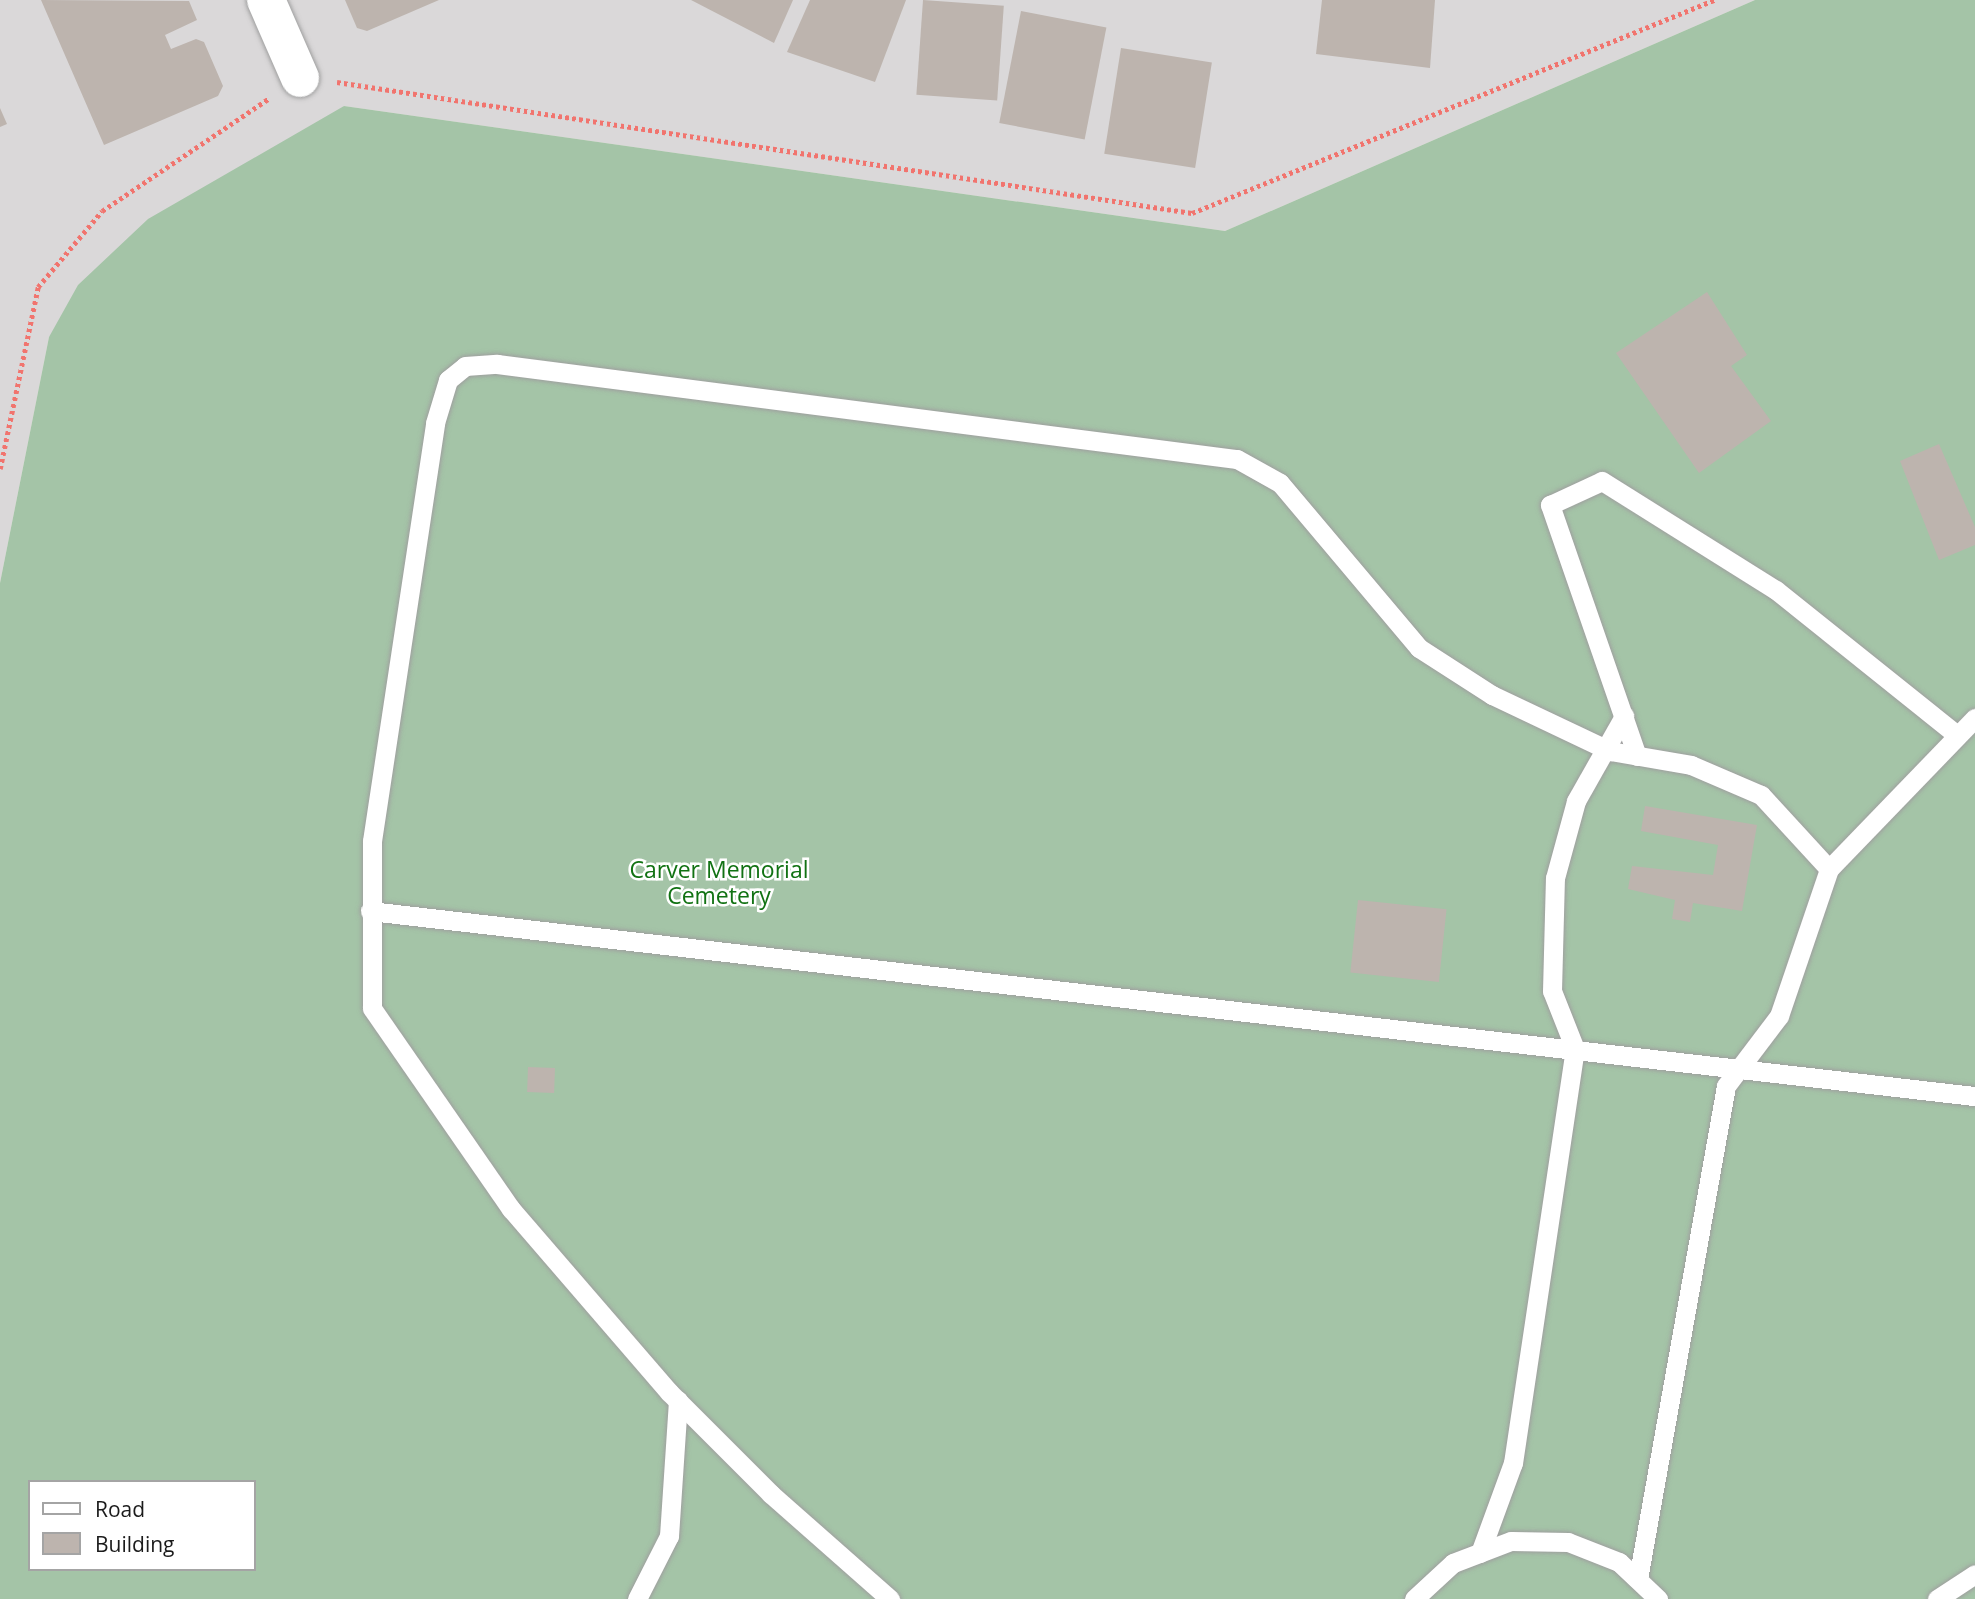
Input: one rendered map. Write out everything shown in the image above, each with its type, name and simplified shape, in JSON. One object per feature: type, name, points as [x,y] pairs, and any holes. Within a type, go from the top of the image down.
[{"type":"street","points":[[266,0],[300,78]]},
{"type":"lane","points":[[890,1599],[771,1494],[678,1400],[512,1209],[372,1008],[372,841],[435,423],[448,380],[466,366],[497,364],[1237,459],[1280,483],[1419,648],[1492,695],[1610,751],[1691,765],[1761,795],[1829,869]]},
{"type":"lane","points":[[1637,756],[1550,505],[1602,481],[1776,590],[1957,735]]},
{"type":"lane","points":[[1480,1553],[1513,1463],[1575,1049],[1552,991],[1555,878],[1576,801],[1610,751],[1624,716]]},
{"type":"lane","points":[[1638,1579],[1726,1087],[1779,1016],[1829,869],[1975,718]]},
{"type":"lane","points":[[370,911],[1975,1096]]},
{"type":"lane","points":[[637,1599],[669,1536],[678,1400]]},
{"type":"lane","points":[[1414,1599],[1453,1563],[1511,1541],[1568,1542],[1619,1562],[1658,1599]]},
{"type":"lane","points":[[1937,1599],[1975,1574]]},
{"type":"path","points":[[0,469],[38,287],[102,211],[300,78],[414,90],[1192,213],[1714,0]]},
{"type":"shaded area","points":[[0,0],[1755,0],[1225,231],[344,106],[49,337],[0,583]]},
{"type":"green space","name":"Carver Memorial Cemetery","points":[[1755,0],[1975,0],[1975,1599],[0,1599],[0,583],[49,337],[78,285],[148,219],[344,106],[1225,231]]},
{"type":"building","points":[[41,0],[189,1],[197,20],[165,35],[171,49],[196,39],[204,42],[223,86],[218,96],[104,145]]},
{"type":"building","points":[[345,0],[439,0],[367,31],[357,28]]},
{"type":"building","points":[[691,0],[793,0],[774,43]]},
{"type":"building","points":[[810,0],[906,0],[875,82],[787,52]]},
{"type":"building","points":[[923,0],[1004,6],[997,100],[916,95]]},
{"type":"building","points":[[1322,0],[1435,0],[1430,68],[1316,54]]},
{"type":"building","points":[[1021,11],[1106,28],[1085,140],[999,123]]},
{"type":"building","points":[[1121,48],[1212,62],[1195,168],[1104,154]]},
{"type":"building","points":[[0,108],[7,124],[0,127]]},
{"type":"building","points":[[1707,292],[1747,355],[1731,366],[1771,421],[1699,473],[1616,353]]},
{"type":"building","points":[[1939,444],[1975,527],[1975,545],[1939,560],[1900,461]]},
{"type":"building","points":[[1645,806],[1757,825],[1742,911],[1693,903],[1690,922],[1672,919],[1675,900],[1628,889],[1632,866],[1713,875],[1718,845],[1641,831]]},
{"type":"building","points":[[1358,900],[1447,909],[1439,982],[1350,973]]},
{"type":"building","points":[[528,1067],[555,1068],[554,1093],[527,1092]]}]
